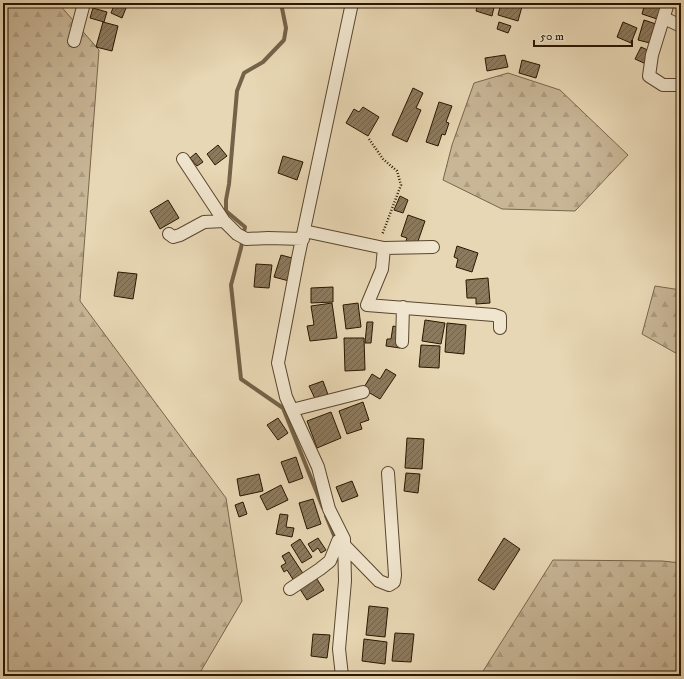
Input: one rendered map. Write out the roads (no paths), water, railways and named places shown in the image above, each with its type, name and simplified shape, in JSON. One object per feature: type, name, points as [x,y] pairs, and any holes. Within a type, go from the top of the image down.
[{"type":"street","points":[[74,41],[84,3]]},
{"type":"street","points":[[342,676],[339,649],[345,580],[342,542],[329,509],[318,467],[286,397],[278,363],[298,258],[352,3]]},
{"type":"street","points":[[668,3],[652,55],[649,76],[663,85],[681,85]]},
{"type":"street","points":[[664,18],[681,26]]},
{"type":"street","points":[[183,159],[224,221],[241,237],[268,238],[303,235],[384,248],[433,247]]},
{"type":"street","points":[[169,234],[173,237],[180,235],[204,222],[224,221]]},
{"type":"street","points":[[384,248],[382,268],[366,304],[494,315],[500,317],[500,328]]},
{"type":"street","points":[[402,342],[403,307]]},
{"type":"street","points":[[292,410],[363,392]]},
{"type":"street","points":[[342,542],[379,582],[390,586],[394,582],[396,575],[388,473]]},
{"type":"street","points":[[290,588],[330,561],[333,554],[342,542]]},
{"type":"waterway","points":[[281,3],[286,28],[284,40],[263,62],[244,73],[237,91],[226,211],[245,227],[231,285],[241,379],[283,408],[323,508]]},
{"type":"waterway","points":[[326,516],[336,540]]}]
